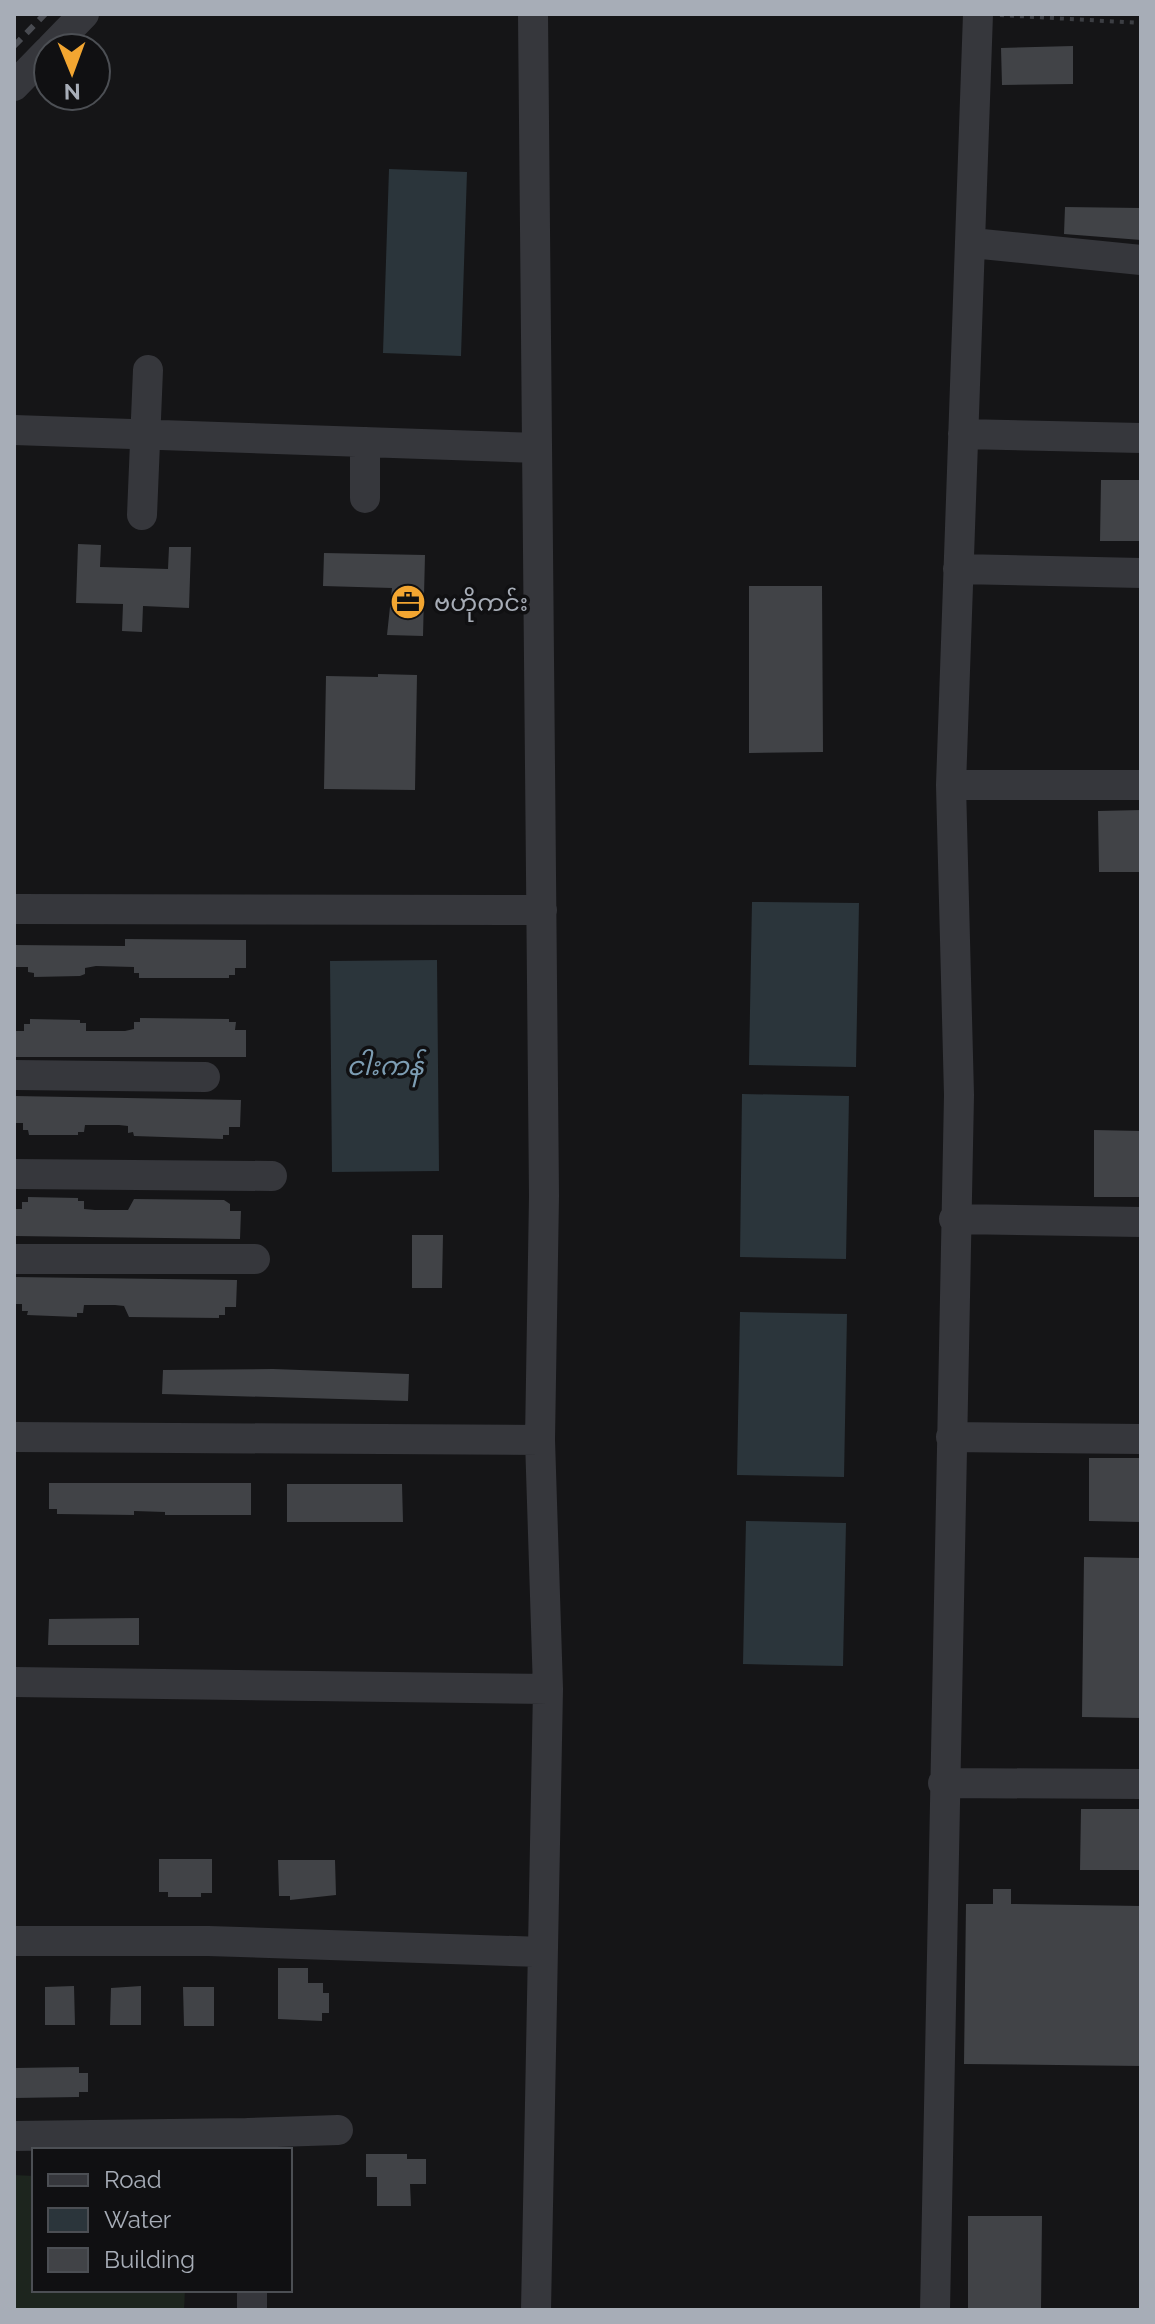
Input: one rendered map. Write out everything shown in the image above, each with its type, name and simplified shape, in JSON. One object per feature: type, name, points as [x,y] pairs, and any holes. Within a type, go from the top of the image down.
[{"type":"street","points":[[66,32],[84,14]]},
{"type":"street","points":[[533,14],[544,1196],[540,1440],[548,1689],[536,2310]]},
{"type":"street","points":[[935,2310],[954,1219],[959,1095],[951,785],[978,14]]},
{"type":"street","points":[[14,86],[32,67]]},
{"type":"street","points":[[972,243],[1141,260]]},
{"type":"street","points":[[142,515],[148,370]]},
{"type":"street","points":[[14,430],[537,448]]},
{"type":"street","points":[[963,434],[1141,438]]},
{"type":"street","points":[[365,442],[365,498]]},
{"type":"street","points":[[958,569],[1141,573]]},
{"type":"street","points":[[951,785],[1141,785]]},
{"type":"street","points":[[14,909],[542,910]]},
{"type":"street","points":[[14,1075],[205,1077]]},
{"type":"street","points":[[14,1174],[272,1176]]},
{"type":"street","points":[[954,1219],[1141,1222]]},
{"type":"street","points":[[14,1259],[255,1259]]},
{"type":"street","points":[[14,1437],[540,1440]]},
{"type":"street","points":[[951,1437],[1141,1439]]},
{"type":"street","points":[[14,1682],[548,1689]]},
{"type":"street","points":[[943,1783],[1141,1784]]},
{"type":"street","points":[[14,1941],[208,1941],[542,1952]]},
{"type":"street","points":[[14,2136],[248,2141],[338,2130]]},
{"type":"path","points":[[987,14],[1141,23]]},
{"type":"shaded area","points":[[14,2175],[32,2176],[32,2292],[185,2292],[184,2310],[14,2310]]},
{"type":"water","points":[[389,169],[467,172],[461,356],[383,353]]},
{"type":"water","points":[[752,902],[859,903],[856,1067],[749,1065]]},
{"type":"water","name":"ငါးကန်","points":[[437,960],[439,1171],[332,1172],[330,961]]},
{"type":"water","points":[[742,1094],[849,1096],[846,1259],[740,1257]]},
{"type":"water","points":[[740,1312],[847,1314],[844,1477],[737,1475]]},
{"type":"water","points":[[746,1521],[846,1523],[843,1666],[743,1664]]},
{"type":"building","points":[[1073,46],[1073,84],[1002,85],[1001,48]]},
{"type":"building","points":[[1065,207],[1141,208],[1141,240],[1064,234]]},
{"type":"building","points":[[1101,480],[1141,480],[1141,541],[1100,541]]},
{"type":"building","points":[[78,544],[101,545],[100,567],[168,569],[169,547],[191,547],[189,608],[143,606],[142,632],[122,631],[123,604],[76,603]]},
{"type":"building","name":"ဗဟိုကင်း","points":[[324,553],[425,555],[423,636],[387,635],[392,588],[323,586]]},
{"type":"building","points":[[749,586],[822,586],[823,752],[749,753]]},
{"type":"building","points":[[378,674],[417,675],[415,790],[324,789],[326,676],[378,677]]},
{"type":"building","points":[[1141,810],[1141,872],[1099,872],[1098,811]]},
{"type":"building","points":[[125,939],[246,940],[246,968],[235,968],[235,975],[229,975],[229,978],[139,978],[139,973],[134,973],[134,967],[96,966],[85,968],[85,974],[80,976],[34,977],[34,973],[28,972],[28,967],[14,967],[14,945],[125,946]]},
{"type":"building","points":[[140,1018],[229,1019],[229,1022],[236,1022],[235,1030],[246,1030],[246,1057],[14,1057],[14,1031],[24,1031],[24,1024],[30,1024],[30,1019],[80,1020],[80,1023],[86,1023],[86,1031],[125,1031],[134,1029],[134,1022],[140,1022]]},
{"type":"building","points":[[14,1096],[241,1100],[240,1127],[229,1127],[229,1135],[223,1135],[223,1139],[134,1136],[133,1132],[128,1133],[128,1126],[119,1125],[85,1125],[84,1132],[78,1132],[78,1135],[29,1135],[28,1130],[23,1130],[23,1123],[14,1123]]},
{"type":"building","points":[[1094,1130],[1141,1131],[1141,1197],[1094,1197]]},
{"type":"building","points":[[28,1197],[78,1198],[78,1201],[84,1201],[84,1209],[95,1210],[128,1210],[134,1199],[224,1200],[230,1204],[230,1211],[241,1211],[240,1239],[14,1236],[14,1209],[22,1209],[22,1202],[28,1202]]},
{"type":"building","points":[[412,1235],[443,1235],[442,1288],[412,1288]]},
{"type":"building","points":[[14,1277],[237,1280],[236,1307],[225,1307],[225,1315],[219,1315],[219,1318],[129,1317],[124,1306],[115,1305],[84,1305],[83,1313],[77,1313],[77,1317],[27,1315],[28,1311],[22,1311],[22,1304],[14,1304]]},
{"type":"building","points":[[273,1369],[409,1374],[408,1401],[162,1394],[163,1370]]},
{"type":"building","points":[[1089,1458],[1141,1458],[1141,1522],[1089,1521]]},
{"type":"building","points":[[49,1483],[251,1483],[251,1515],[165,1515],[165,1512],[134,1511],[134,1515],[57,1514],[57,1509],[49,1509]]},
{"type":"building","points":[[287,1484],[402,1484],[403,1522],[287,1522]]},
{"type":"building","points":[[1084,1557],[1141,1558],[1141,1718],[1082,1717]]},
{"type":"building","points":[[139,1618],[139,1645],[48,1645],[49,1619]]},
{"type":"building","points":[[1081,1809],[1141,1809],[1141,1870],[1080,1870]]},
{"type":"building","points":[[159,1859],[212,1859],[212,1893],[201,1893],[201,1897],[168,1897],[168,1892],[159,1892]]},
{"type":"building","points":[[278,1860],[335,1860],[336,1895],[290,1900],[290,1896],[279,1896]]},
{"type":"building","points":[[993,1889],[1011,1889],[1011,1904],[1141,1906],[1141,2066],[964,2064],[966,1904],[993,1904]]},
{"type":"building","points":[[278,1968],[308,1968],[308,1983],[323,1983],[323,1993],[329,1993],[329,2013],[322,2013],[322,2021],[278,2019]]},
{"type":"building","points":[[74,1986],[75,2025],[45,2025],[45,1987]]},
{"type":"building","points":[[141,1986],[141,2025],[110,2025],[111,1988]]},
{"type":"building","points":[[183,1987],[214,1987],[214,2026],[184,2026]]},
{"type":"building","points":[[79,2067],[79,2073],[88,2073],[88,2092],[79,2092],[79,2097],[14,2098],[14,2068]]},
{"type":"building","points":[[366,2154],[407,2154],[407,2159],[426,2159],[426,2184],[410,2184],[411,2206],[377,2206],[377,2177],[366,2177]]},
{"type":"building","points":[[968,2216],[1042,2216],[1041,2310],[968,2310]]},
{"type":"railway","points":[[14,46],[45,14]]},
{"type":"place","name":"ဗဟိုကင်း","points":[[408,602]]}]
